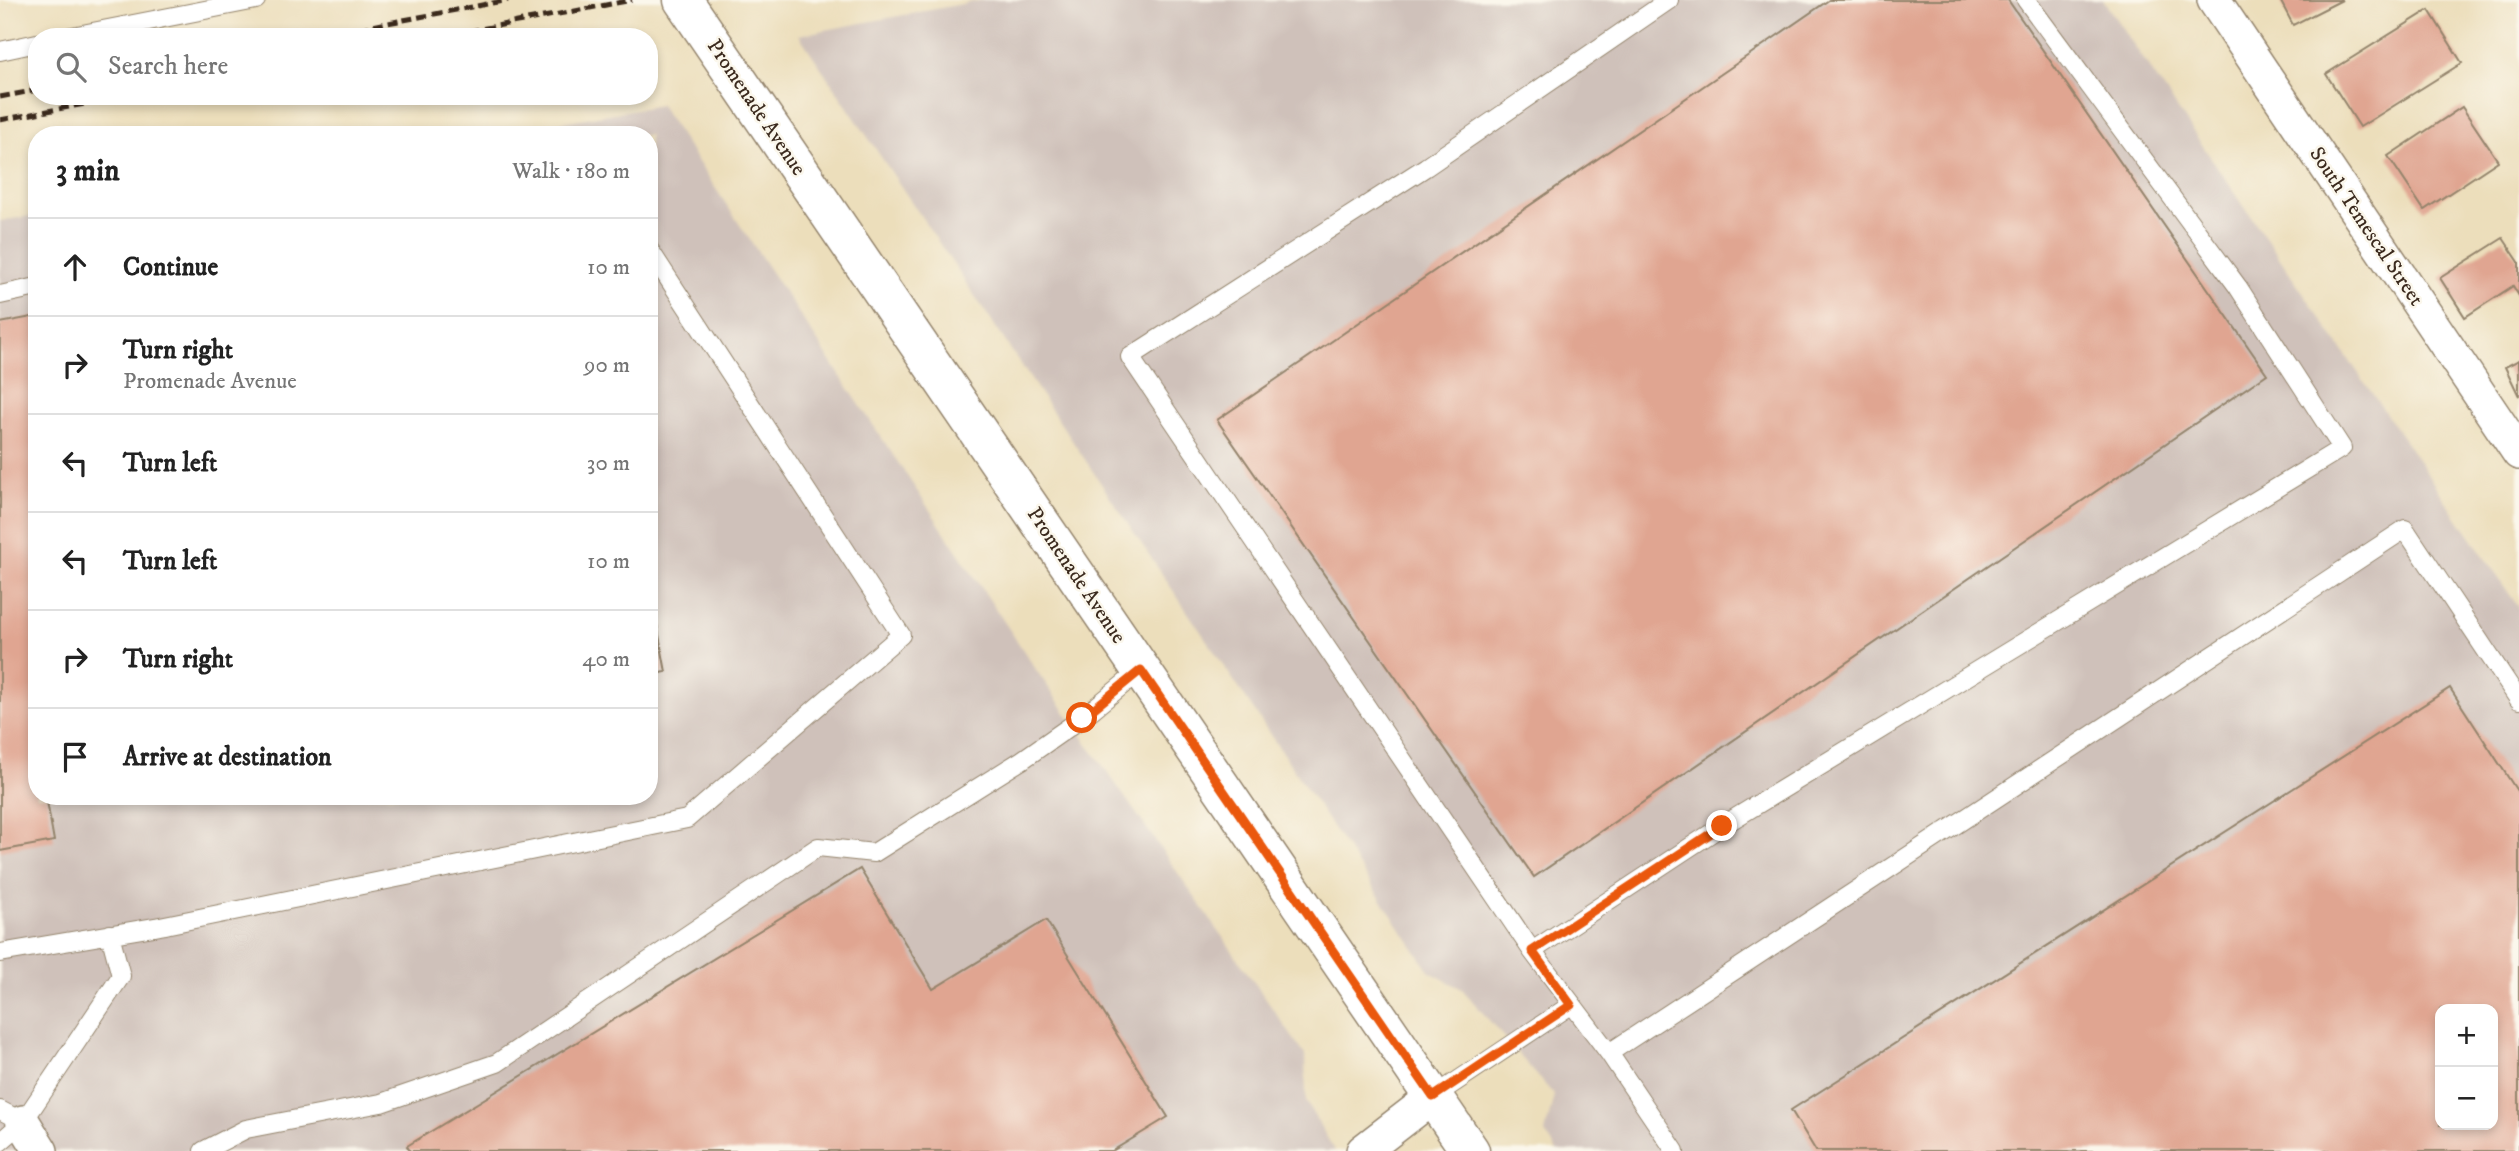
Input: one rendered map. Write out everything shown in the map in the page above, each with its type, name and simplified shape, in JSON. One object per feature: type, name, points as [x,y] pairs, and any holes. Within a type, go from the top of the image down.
[{"type":"main road","name":"Promenade Avenue","points":[[683,0],[1470,1151]]},
{"type":"street","name":"South Temescal Street","points":[[2214,0],[2519,453]]},
{"type":"street","points":[[1363,1151],[1433,1097]]},
{"type":"street","points":[[8,1125],[41,1151]]},
{"type":"lane","points":[[113,28],[256,0]]},
{"type":"lane","points":[[1669,0],[1426,167],[1130,357],[1532,951],[1609,1053],[1675,1151]]},
{"type":"lane","points":[[1532,951],[1722,826],[2342,448],[2238,287],[2026,0]]},
{"type":"lane","points":[[0,51],[28,45]]},
{"type":"lane","points":[[0,953],[220,915],[687,819],[901,635],[658,263]]},
{"type":"lane","points":[[0,295],[28,289]]},
{"type":"lane","points":[[1609,1053],[2405,529],[2519,700]]},
{"type":"lane","points":[[203,1151],[246,1129],[381,1104],[497,1063],[818,847],[874,853],[1022,760],[1082,718],[1141,670]]},
{"type":"lane","points":[[8,1125],[121,976],[110,934]]},
{"type":"lane","points":[[1433,1097],[1571,1005]]},
{"type":"shaded area","points":[[983,0],[2103,0],[2519,608],[2519,1151],[1557,1151],[1545,1133],[1554,1095],[1462,989],[1430,972],[799,35]]},
{"type":"shaded area","points":[[660,105],[1039,674],[1305,1055],[1306,1102],[1335,1151],[0,1151],[0,221],[28,216],[28,805],[658,805],[658,126],[541,126]]},
{"type":"building","points":[[1829,0],[2008,0],[2267,374],[1534,877],[1217,420]]},
{"type":"building","points":[[2280,0],[2342,0],[2293,25]]},
{"type":"building","points":[[2429,10],[2462,63],[2360,127],[2326,74]]},
{"type":"building","points":[[2462,107],[2498,161],[2424,210],[2388,156]]},
{"type":"building","points":[[2503,238],[2519,262],[2519,296],[2513,286],[2465,317],[2440,278]]},
{"type":"building","points":[[28,318],[28,805],[48,805],[54,841],[0,851],[0,323]]},
{"type":"building","points":[[2519,360],[2519,396],[2505,367]]},
{"type":"building","points":[[658,630],[666,672],[658,673]]},
{"type":"building","points":[[2450,688],[2519,794],[2519,1151],[1816,1151],[1791,1110]]},
{"type":"building","points":[[860,869],[933,989],[1046,920],[1168,1117],[1112,1151],[410,1151],[407,1146]]},
{"type":"railway","points":[[362,28],[508,0]]},
{"type":"railway","points":[[486,28],[632,0]]},
{"type":"railway","points":[[0,97],[28,92]]},
{"type":"railway","points":[[0,120],[79,105]]},
{"type":"route","points":[[1082,718],[1141,670],[1433,1097],[1571,1005],[1532,951],[1722,826]]}]
